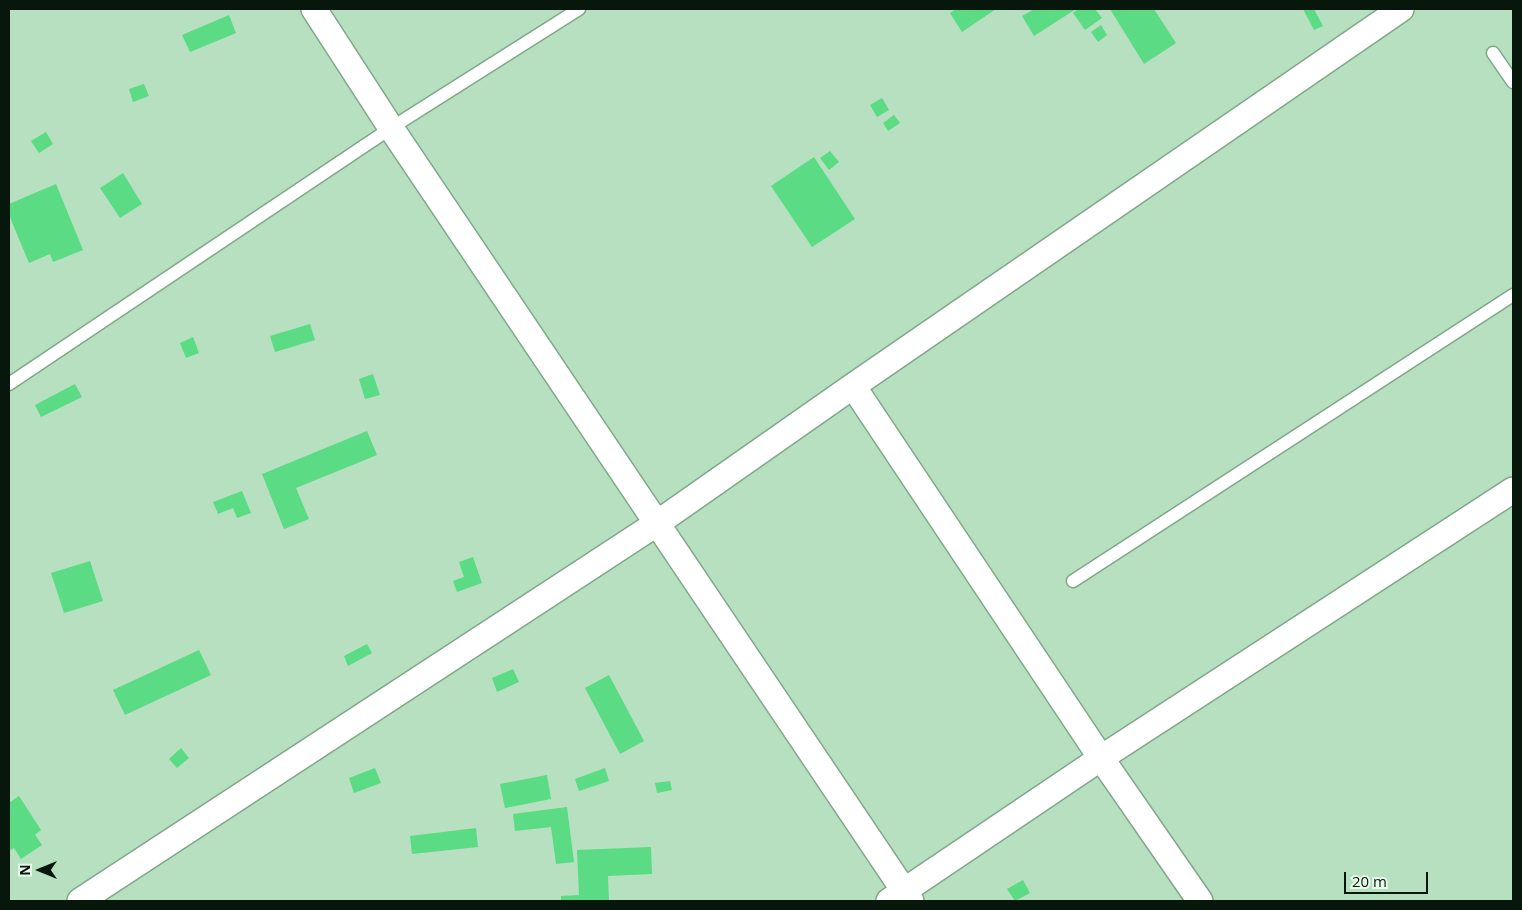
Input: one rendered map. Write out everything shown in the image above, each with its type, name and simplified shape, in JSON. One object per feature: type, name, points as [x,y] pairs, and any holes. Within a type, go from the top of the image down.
[{"type":"street","points":[[314,9],[902,898],[1101,758],[1513,490]]},
{"type":"street","points":[[80,901],[656,524],[852,386],[1402,9]]},
{"type":"street","points":[[852,386],[1101,758],[1200,901]]},
{"type":"lane","points":[[9,384],[391,128],[579,9]]},
{"type":"lane","points":[[1493,53],[1513,82]]},
{"type":"lane","points":[[1073,581],[1513,295]]},
{"type":"building","points":[[956,9],[996,9],[962,32],[950,13]]},
{"type":"building","points":[[1034,9],[1076,9],[1034,36],[1022,16]]},
{"type":"building","points":[[1078,9],[1095,9],[1102,18],[1085,30],[1073,13]]},
{"type":"building","points":[[1110,9],[1154,9],[1176,43],[1144,64]]},
{"type":"building","points":[[1303,9],[1314,9],[1323,26],[1314,30]]},
{"type":"building","points":[[229,15],[236,33],[190,52],[182,35]]},
{"type":"building","points":[[1101,25],[1107,35],[1098,42],[1091,32]]},
{"type":"building","points":[[144,84],[149,96],[133,102],[129,89]]},
{"type":"building","points":[[882,98],[889,110],[877,117],[870,105]]},
{"type":"building","points":[[894,115],[900,123],[888,131],[883,123]]},
{"type":"building","points":[[46,132],[53,144],[39,153],[31,141]]},
{"type":"building","points":[[830,151],[839,162],[829,170],[820,158]]},
{"type":"building","points":[[814,157],[855,219],[812,247],[771,186]]},
{"type":"building","points":[[123,173],[142,204],[120,218],[100,188]]},
{"type":"building","points":[[56,184],[83,250],[53,262],[50,254],[29,263],[9,215],[9,204]]},
{"type":"building","points":[[310,324],[315,340],[275,352],[270,336]]},
{"type":"building","points":[[193,337],[199,353],[186,358],[180,343]]},
{"type":"building","points":[[373,374],[380,395],[365,399],[359,379]]},
{"type":"building","points":[[75,384],[82,397],[41,417],[35,405]]},
{"type":"building","points":[[367,431],[377,455],[296,488],[309,519],[284,529],[262,474]]},
{"type":"building","points":[[242,491],[251,513],[237,518],[233,508],[218,514],[213,502]]},
{"type":"building","points":[[473,557],[482,583],[457,592],[453,581],[464,577],[459,562]]},
{"type":"building","points":[[90,561],[103,601],[64,613],[51,573]]},
{"type":"building","points":[[367,644],[372,653],[348,666],[344,656]]},
{"type":"building","points":[[199,650],[211,675],[125,715],[113,690]]},
{"type":"building","points":[[513,669],[519,682],[497,692],[492,678]]},
{"type":"building","points":[[609,675],[644,741],[620,754],[585,688]]},
{"type":"building","points":[[181,748],[189,758],[177,768],[169,759]]},
{"type":"building","points":[[375,768],[381,783],[354,793],[349,778]]},
{"type":"building","points":[[605,768],[609,781],[579,791],[575,779]]},
{"type":"building","points":[[547,775],[551,799],[505,808],[500,784]]},
{"type":"building","points":[[670,781],[672,790],[657,793],[655,783]]},
{"type":"building","points":[[19,796],[41,830],[35,835],[42,845],[21,859],[14,848],[9,851],[9,803]]},
{"type":"building","points":[[567,807],[574,862],[556,864],[551,827],[515,831],[513,814]]},
{"type":"building","points":[[476,828],[478,847],[412,854],[410,836]]},
{"type":"building","points":[[651,847],[652,874],[608,876],[609,901],[561,901],[561,896],[579,895],[577,850]]},
{"type":"building","points":[[1023,880],[1030,893],[1015,901],[1007,889]]}]
